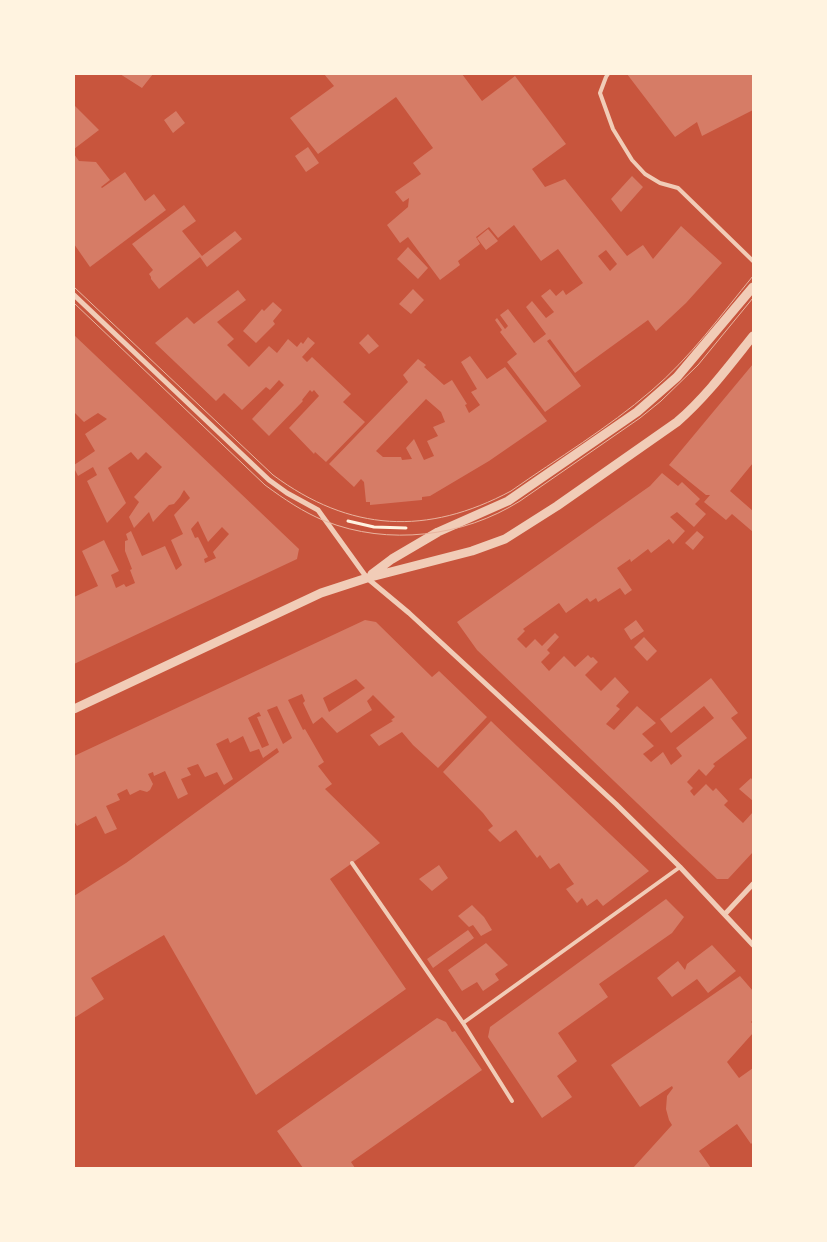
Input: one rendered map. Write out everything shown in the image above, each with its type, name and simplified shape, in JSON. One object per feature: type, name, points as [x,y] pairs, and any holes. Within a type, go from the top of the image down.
[{"type":"street","points":[[368,578],[392,559],[430,537],[515,496],[637,412],[677,377],[753,287]]},
{"type":"street","points":[[74,295],[269,480],[287,493],[318,510],[368,578],[409,613],[601,790],[680,866],[753,945]]},
{"type":"street","points":[[74,708],[321,593],[368,578],[472,551],[505,539],[677,422],[712,388],[753,336]]},
{"type":"street","points":[[725,914],[753,884]]},
{"type":"lane","points":[[608,74],[600,92],[612,130],[632,160],[645,174],[660,183],[678,188],[753,260]]},
{"type":"lane","points":[[352,864],[464,1024],[512,1101]]},
{"type":"lane","points":[[464,1024],[680,866]]},
{"type":"path","points":[[318,510],[341,520],[357,524],[389,528],[413,528]]},
{"type":"building","points":[[120,74],[153,74],[142,88]]},
{"type":"building","points":[[324,74],[462,74],[482,101],[515,76],[566,144],[532,169],[545,187],[565,179],[627,256],[643,245],[653,259],[681,226],[722,263],[686,303],[656,331],[648,320],[575,373],[550,339],[547,341],[581,386],[545,412],[507,362],[517,354],[500,332],[502,330],[495,320],[497,318],[505,329],[508,326],[500,315],[508,309],[534,343],[546,334],[526,307],[532,301],[546,318],[554,312],[541,296],[550,289],[556,296],[563,290],[566,295],[583,283],[558,249],[541,261],[514,225],[498,238],[489,227],[476,237],[480,244],[458,261],[460,265],[440,280],[408,237],[400,243],[387,225],[408,207],[409,198],[403,202],[395,192],[421,174],[413,163],[433,148],[396,97],[318,154],[290,118],[334,86]],"holes":[[[606,250],[617,264],[610,271],[598,256]]]},
{"type":"building","points":[[627,74],[753,74],[753,110],[702,136],[697,122],[675,137]]},
{"type":"building","points":[[74,105],[99,130],[74,149]]},
{"type":"building","points":[[176,111],[185,123],[173,133],[164,120]]},
{"type":"building","points":[[308,147],[319,163],[306,172],[295,156]]},
{"type":"building","points":[[74,154],[79,161],[96,162],[110,180],[102,188],[125,172],[145,201],[154,194],[166,210],[90,267],[74,244]]},
{"type":"building","points":[[632,176],[643,187],[621,212],[611,199]]},
{"type":"building","points":[[184,205],[196,221],[182,231],[202,256],[235,231],[242,239],[207,267],[200,257],[159,289],[149,274],[153,270],[132,244]]},
{"type":"building","points":[[488,229],[498,241],[486,250],[477,238]]},
{"type":"building","points":[[408,247],[428,268],[418,279],[397,259]]},
{"type":"building","points":[[413,289],[424,300],[411,314],[399,304]]},
{"type":"building","points":[[238,290],[246,300],[217,322],[234,339],[227,345],[249,367],[269,346],[277,353],[288,339],[297,347],[301,342],[303,344],[308,337],[315,343],[302,357],[307,362],[312,357],[351,394],[343,402],[365,422],[326,462],[315,452],[314,454],[289,428],[319,396],[314,390],[312,392],[310,390],[303,401],[269,436],[252,419],[284,385],[279,380],[270,390],[266,387],[242,410],[224,393],[216,401],[155,343],[187,317],[194,324]]},
{"type":"building","points":[[273,302],[282,310],[273,321],[275,324],[256,343],[243,331],[262,309],[264,311]]},
{"type":"building","points":[[368,334],[379,346],[369,354],[359,343]]},
{"type":"building","points":[[74,335],[299,549],[297,559],[74,664],[74,597],[98,586],[82,551],[104,540],[119,571],[111,575],[116,588],[124,584],[126,587],[135,583],[125,551],[125,541],[128,540],[126,534],[131,531],[142,556],[165,546],[176,570],[182,565],[171,540],[183,534],[174,515],[190,498],[184,490],[174,504],[169,505],[153,522],[149,512],[134,528],[129,517],[139,502],[134,497],[162,467],[146,452],[138,460],[131,452],[108,468],[126,503],[107,523],[87,481],[97,475],[93,467],[78,476],[74,465],[95,451],[85,434],[107,419],[98,413],[84,422],[74,412]],"holes":[[[198,521],[208,542],[222,527],[229,534],[213,552],[216,558],[205,563],[204,559],[208,557],[198,537],[195,538],[191,529]]]},
{"type":"building","points":[[470,356],[487,379],[505,367],[547,421],[489,461],[430,496],[422,497],[422,500],[370,505],[370,502],[366,502],[364,482],[361,479],[354,487],[329,464],[408,382],[403,375],[418,359],[444,385],[452,380],[467,404],[465,405],[469,413],[480,405],[471,392],[477,389],[461,362]],"holes":[[[426,399],[441,412],[445,422],[433,427],[438,436],[427,441],[434,456],[424,460],[414,439],[406,448],[412,459],[402,460],[401,457],[383,457],[376,451]]]},
{"type":"building","points":[[753,364],[753,463],[730,491],[753,511],[753,532],[732,514],[726,520],[704,502],[710,495],[706,495],[669,465]]},
{"type":"building","points":[[662,473],[678,486],[682,482],[700,499],[695,504],[706,514],[694,527],[677,512],[670,517],[685,531],[673,544],[669,539],[651,553],[648,549],[631,562],[630,559],[617,568],[632,590],[625,595],[620,588],[598,602],[596,598],[590,602],[587,598],[566,613],[559,603],[523,629],[525,631],[517,639],[526,648],[535,639],[542,646],[555,633],[559,637],[547,650],[550,653],[541,662],[549,671],[564,656],[575,667],[588,655],[598,662],[585,675],[601,691],[615,677],[629,692],[616,706],[620,709],[606,724],[614,730],[637,706],[656,723],[642,734],[654,746],[643,754],[651,762],[663,752],[671,765],[682,756],[676,748],[714,718],[704,706],[671,733],[660,719],[711,678],[738,713],[731,718],[747,738],[713,764],[715,766],[706,776],[699,769],[687,782],[693,788],[690,791],[694,796],[706,784],[713,791],[716,788],[728,801],[724,805],[743,823],[753,812],[753,852],[728,879],[717,879],[683,847],[477,650],[457,622],[650,486]]},
{"type":"building","points":[[697,531],[704,537],[693,550],[685,543]]},
{"type":"building","points":[[365,620],[376,622],[432,677],[439,671],[487,717],[438,768],[402,732],[379,746],[370,735],[393,721],[391,720],[395,717],[373,695],[367,701],[372,710],[337,733],[322,717],[313,724],[303,703],[305,701],[302,694],[288,700],[303,730],[305,729],[324,762],[318,766],[332,784],[325,789],[380,843],[330,879],[406,989],[256,1095],[164,935],[91,978],[104,999],[74,1018],[74,896],[126,863],[279,752],[277,748],[263,758],[259,749],[250,752],[243,736],[230,743],[228,738],[216,744],[233,779],[224,785],[217,772],[205,777],[198,764],[187,768],[191,775],[181,779],[188,794],[178,799],[165,771],[154,776],[153,772],[148,774],[153,784],[150,790],[147,792],[140,790],[130,795],[127,789],[117,794],[120,800],[106,806],[117,829],[105,834],[96,816],[77,826],[74,821],[74,756]],"holes":[[[356,679],[365,688],[329,712],[323,698]],[[277,706],[292,738],[283,744],[267,710]],[[259,712],[261,716],[257,717],[269,745],[262,748],[248,718]]]},
{"type":"building","points":[[636,620],[644,631],[631,640],[624,629]]},
{"type":"building","points":[[644,637],[657,651],[647,661],[634,647]]},
{"type":"building","points":[[491,721],[649,871],[603,906],[597,899],[587,906],[582,898],[577,903],[566,889],[574,884],[559,863],[550,869],[540,855],[537,858],[516,830],[500,842],[488,830],[493,826],[483,813],[443,772]]},
{"type":"building","points":[[751,778],[753,781],[753,801],[739,789]]},
{"type":"building","points":[[439,865],[448,878],[432,891],[419,879]]},
{"type":"building","points":[[666,899],[684,917],[672,933],[599,984],[608,997],[558,1033],[577,1061],[557,1076],[572,1097],[542,1118],[488,1037],[490,1027]]},
{"type":"building","points":[[472,905],[484,917],[492,930],[481,936],[473,925],[469,927],[458,916]]},
{"type":"building","points":[[468,930],[474,938],[433,968],[427,959]]},
{"type":"building","points":[[486,943],[508,965],[495,974],[499,980],[483,991],[477,982],[462,991],[448,970]]},
{"type":"building","points":[[712,945],[736,971],[708,993],[697,979],[672,997],[657,978],[678,961],[685,970],[687,964]]},
{"type":"building","points":[[740,976],[753,991],[753,1020],[751,1022],[753,1024],[753,1033],[727,1062],[739,1078],[753,1068],[753,1142],[751,1144],[737,1124],[699,1151],[711,1168],[633,1168],[672,1125],[666,1109],[667,1096],[673,1088],[672,1086],[640,1107],[611,1065]]},
{"type":"building","points":[[437,1018],[446,1022],[452,1032],[455,1031],[482,1070],[351,1162],[355,1168],[303,1168],[277,1131]]},
{"type":"tram line","points":[[74,287],[273,475],[302,494],[331,508],[360,517],[389,521],[419,521],[449,516],[480,506],[511,491],[635,405],[679,365],[753,276]]},
{"type":"tram line","points":[[74,303],[272,490],[301,509],[325,521],[349,529],[399,535],[425,534],[450,530],[474,523],[520,501],[640,418],[661,401],[698,365],[753,298]]}]
